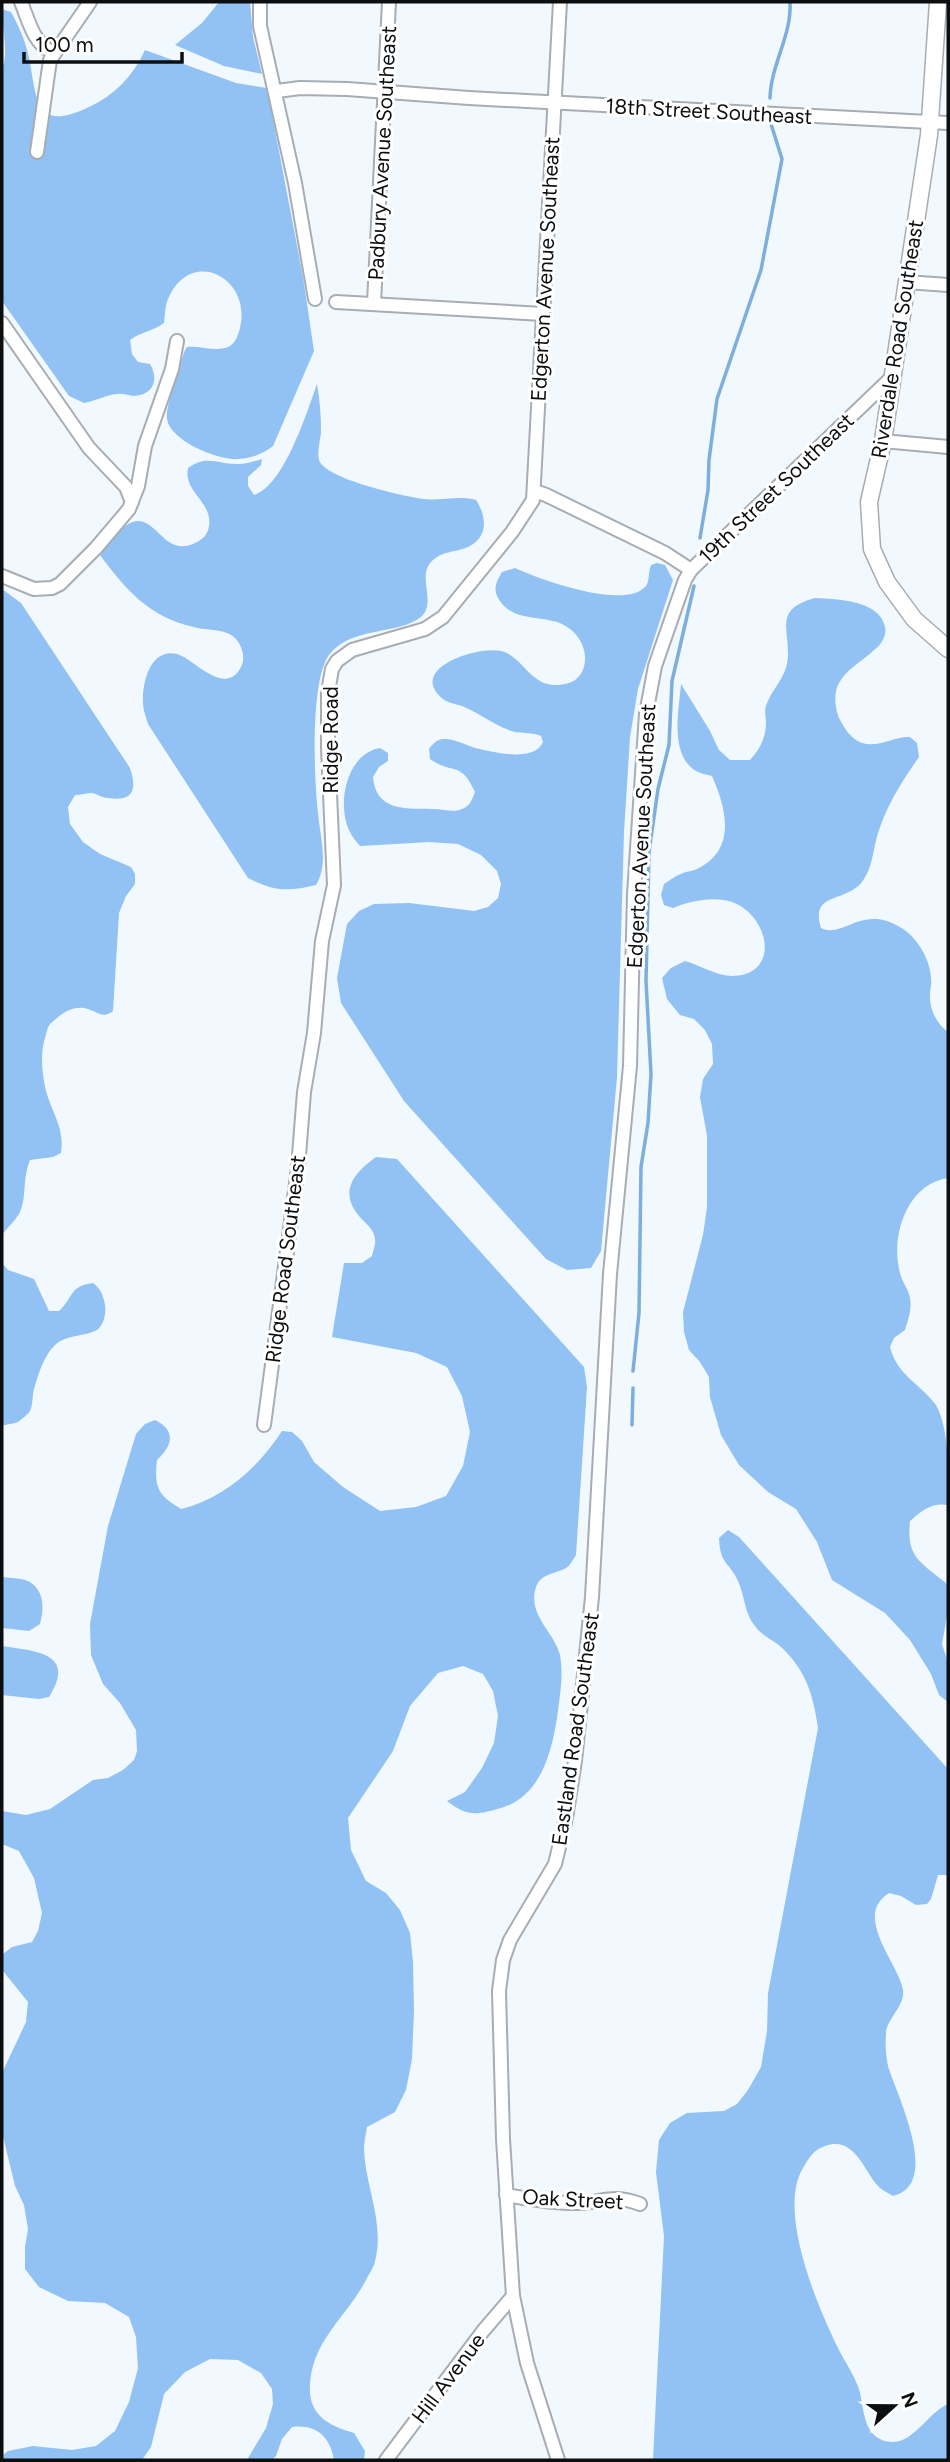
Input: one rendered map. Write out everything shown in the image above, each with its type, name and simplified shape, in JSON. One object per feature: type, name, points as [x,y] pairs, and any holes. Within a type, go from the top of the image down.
[{"type":"street","points":[[21,2],[35,38],[40,45],[54,53]]},
{"type":"street","points":[[37,152],[50,60],[90,2]]},
{"type":"street","points":[[260,2],[260,26],[277,91],[315,299]]},
{"type":"street","name":"Padbury Avenue Southeast","points":[[374,303],[389,2]]},
{"type":"street","name":"Edgerton Avenue Southeast","points":[[535,491],[560,2]]},
{"type":"street","name":"Riverdale Road Southeast","points":[[938,2],[930,122],[883,441],[869,502],[872,549],[887,582],[914,619],[948,649]]},
{"type":"street","name":"18th Street Southeast","points":[[277,91],[300,88],[948,123]]},
{"type":"street","points":[[906,282],[948,285]]},
{"type":"street","points":[[337,302],[543,314]]},
{"type":"street","points":[[2,323],[89,447],[126,487],[132,502]]},
{"type":"street","points":[[2,576],[34,589],[45,590],[60,584],[96,548],[129,509],[145,446],[165,393],[177,341]]},
{"type":"street","name":"19th Street Southeast","points":[[691,570],[892,377]]},
{"type":"street","points":[[883,441],[948,447]]},
{"type":"street","points":[[535,491],[665,553],[691,570]]},
{"type":"street","name":"Ridge Road","points":[[304,1092],[314,1033],[322,941],[334,885],[328,748],[328,692],[332,669],[337,661],[352,650],[425,629],[443,617],[512,532],[530,505],[535,491]]},
{"type":"street","name":"Edgerton Avenue Southeast","points":[[614,1229],[630,1066],[634,894],[646,714],[655,666],[685,580],[691,570]]},
{"type":"street","name":"Ridge Road Southeast","points":[[264,1425],[298,1168],[304,1092]]},
{"type":"street","name":"Eastland Road Southeast","points":[[558,2460],[527,2363],[513,2297],[499,2054],[500,1974],[518,1923],[547,1881],[555,1864],[566,1818],[580,1720],[592,1597],[614,1229]]},
{"type":"street","name":"Oak Street","points":[[506,2195],[575,2204],[619,2198],[640,2204]]},
{"type":"street","name":"Hill Avenue","points":[[386,2460],[475,2341],[513,2297]]},
{"type":"shaded area","points":[[219,2],[250,2],[253,37],[262,74],[224,66],[175,45],[202,23]]},
{"type":"shaded area","points":[[2,9],[11,12],[20,30],[38,101],[49,115],[72,114],[107,97],[129,76],[145,50],[236,83],[267,88],[303,277],[314,351],[273,446],[265,451],[253,457],[239,459],[220,457],[186,442],[170,427],[167,419],[170,396],[187,347],[225,348],[234,342],[240,328],[241,310],[237,295],[229,283],[218,275],[205,272],[191,274],[179,282],[168,300],[164,323],[130,340],[132,354],[138,362],[150,364],[153,370],[153,385],[146,393],[134,396],[117,394],[84,403],[69,396],[2,301],[2,69],[5,48]]},
{"type":"shaded area","points":[[317,384],[321,427],[318,457],[324,467],[349,480],[399,494],[423,499],[476,500],[484,525],[476,542],[440,555],[431,562],[426,575],[427,605],[421,617],[412,623],[350,639],[329,655],[319,686],[315,731],[315,778],[323,850],[322,868],[316,885],[281,889],[248,878],[148,724],[144,708],[146,677],[160,656],[177,654],[209,674],[227,679],[234,676],[241,667],[243,652],[240,644],[226,633],[178,622],[151,609],[129,591],[100,555],[117,533],[134,521],[147,523],[165,539],[179,546],[187,546],[205,536],[209,526],[207,510],[190,484],[188,476],[188,468],[195,464],[207,461],[239,464],[262,459],[261,465],[248,477],[248,486],[254,495],[265,489],[275,478],[293,447]]},
{"type":"shaded area","points":[[651,565],[665,565],[673,580],[638,689],[630,737],[624,832],[617,1077],[601,1251],[591,1268],[567,1270],[546,1259],[404,1101],[341,1003],[337,978],[347,924],[359,911],[374,904],[409,903],[474,911],[488,907],[498,898],[501,884],[497,871],[481,855],[458,844],[429,842],[360,846],[346,821],[344,795],[352,770],[359,760],[368,752],[380,748],[388,753],[388,761],[379,767],[373,777],[375,789],[387,803],[405,808],[459,810],[469,804],[475,792],[460,772],[430,759],[429,749],[435,742],[441,739],[451,740],[492,752],[522,754],[538,748],[543,742],[541,736],[508,730],[469,709],[447,702],[434,688],[433,678],[439,669],[449,662],[462,656],[490,650],[510,655],[537,679],[556,685],[574,681],[584,668],[583,647],[572,631],[554,621],[520,615],[506,608],[496,590],[502,572],[515,568],[561,585],[620,595],[635,593],[646,586]]},
{"type":"shaded area","points":[[2,589],[21,603],[130,768],[133,788],[128,796],[117,799],[92,793],[75,795],[68,807],[70,824],[83,842],[100,854],[131,867],[135,874],[135,884],[119,913],[113,1011],[102,1015],[84,1008],[75,1008],[58,1017],[48,1028],[42,1051],[43,1071],[46,1091],[60,1129],[61,1153],[53,1157],[30,1160],[20,1212],[2,1235]]},
{"type":"shaded area","points":[[815,598],[845,600],[866,606],[875,611],[885,627],[881,643],[846,673],[837,687],[836,707],[844,727],[855,739],[868,744],[910,737],[917,743],[919,757],[886,813],[864,879],[849,892],[825,902],[819,916],[821,928],[829,930],[873,919],[898,926],[911,935],[921,948],[930,970],[932,1011],[948,1032],[948,1178],[934,1182],[922,1190],[912,1201],[900,1228],[898,1259],[909,1295],[910,1310],[905,1330],[894,1338],[890,1347],[898,1365],[936,1405],[944,1427],[948,1505],[932,1506],[918,1514],[910,1521],[909,1533],[917,1558],[946,1583],[948,1589],[948,1610],[942,1644],[948,1662],[948,1702],[939,1695],[931,1674],[910,1640],[885,1613],[832,1580],[817,1542],[796,1509],[768,1492],[739,1465],[721,1435],[710,1397],[709,1377],[689,1350],[684,1332],[683,1312],[703,1235],[707,1207],[707,1136],[700,1097],[703,1079],[713,1064],[712,1044],[705,1030],[694,1019],[680,1015],[667,999],[662,978],[671,968],[685,961],[726,976],[748,973],[758,966],[764,956],[765,944],[755,919],[732,902],[710,899],[673,908],[664,905],[661,895],[664,884],[711,860],[724,839],[725,827],[721,801],[712,776],[696,771],[682,754],[678,731],[681,684],[719,750],[730,760],[750,760],[764,738],[765,708],[787,665],[786,621],[794,608]]},
{"type":"shaded area","points":[[376,1157],[397,1159],[584,1367],[587,1387],[576,1555],[567,1567],[538,1582],[534,1597],[538,1614],[557,1646],[562,1673],[554,1734],[545,1766],[528,1792],[501,1808],[472,1813],[447,1801],[465,1792],[482,1768],[494,1743],[498,1716],[493,1691],[483,1674],[463,1666],[438,1673],[410,1706],[393,1751],[348,1818],[351,1850],[366,1881],[386,1893],[400,1910],[410,1933],[413,1962],[412,2059],[406,2090],[395,2112],[367,2127],[364,2144],[378,2233],[374,2263],[357,2294],[321,2346],[311,2375],[310,2393],[315,2409],[331,2424],[354,2433],[365,2451],[364,2460],[334,2460],[329,2444],[321,2433],[308,2428],[292,2427],[282,2439],[272,2460],[249,2460],[266,2428],[273,2404],[272,2389],[261,2373],[238,2360],[210,2359],[185,2372],[164,2394],[151,2447],[142,2460],[2,2460],[2,2456],[8,2451],[33,2446],[72,2450],[96,2446],[115,2431],[129,2402],[138,2368],[136,2337],[129,2317],[105,2303],[68,2301],[39,2287],[25,2269],[28,2229],[24,2205],[15,2186],[2,2132],[2,2073],[26,2022],[28,2002],[3,1971],[3,1954],[12,1947],[32,1942],[42,1913],[34,1878],[19,1851],[2,1844],[2,1811],[26,1815],[50,1809],[93,1780],[108,1778],[134,1760],[137,1751],[136,1730],[120,1703],[103,1684],[91,1655],[90,1624],[108,1526],[136,1434],[145,1424],[155,1420],[167,1429],[170,1439],[157,1460],[157,1484],[163,1495],[181,1509],[212,1497],[239,1480],[273,1445],[282,1431],[292,1432],[302,1441],[314,1462],[343,1487],[380,1511],[416,1507],[446,1496],[463,1466],[470,1432],[462,1396],[447,1367],[416,1353],[332,1337],[344,1263],[362,1263],[372,1256],[374,1248],[373,1232],[353,1207],[350,1190],[356,1176]]},
{"type":"shaded area","points":[[2,1263],[8,1270],[34,1279],[49,1311],[59,1311],[76,1289],[93,1283],[101,1291],[105,1316],[97,1330],[60,1341],[51,1349],[37,1378],[30,1411],[18,1422],[2,1426]]},
{"type":"shaded area","points":[[728,1530],[739,1537],[948,1769],[948,1875],[938,1875],[927,1904],[916,1905],[901,1896],[889,1893],[879,1903],[875,1914],[876,1927],[903,1990],[901,2002],[887,2028],[886,2050],[888,2066],[912,2138],[914,2175],[907,2188],[893,2196],[879,2187],[851,2150],[835,2144],[825,2146],[814,2152],[803,2168],[796,2186],[795,2208],[797,2232],[811,2283],[839,2351],[853,2374],[870,2430],[882,2440],[901,2440],[918,2430],[948,2404],[948,2460],[653,2460],[664,2236],[656,2172],[659,2140],[670,2123],[687,2113],[724,2111],[737,2104],[761,2067],[767,2031],[768,1993],[818,1728],[811,1693],[796,1664],[751,1621],[738,1581],[721,1553],[719,1538]]},
{"type":"shaded area","points":[[2,1577],[24,1580],[35,1586],[42,1602],[40,1624],[29,1631],[2,1628]]},
{"type":"shaded area","points":[[2,1646],[38,1652],[55,1662],[57,1682],[49,1697],[39,1699],[2,1695]]},
{"type":"waterway","points":[[770,98],[771,85],[788,26],[790,2]]},
{"type":"waterway","points":[[700,538],[708,490],[717,399],[761,270],[782,159],[771,124]]},
{"type":"waterway","points":[[633,1371],[639,1313],[641,1167],[648,1123],[651,1074],[646,981],[649,852],[658,789],[669,745],[672,681],[694,586]]},
{"type":"waterway","points":[[632,1425],[633,1388]]}]
